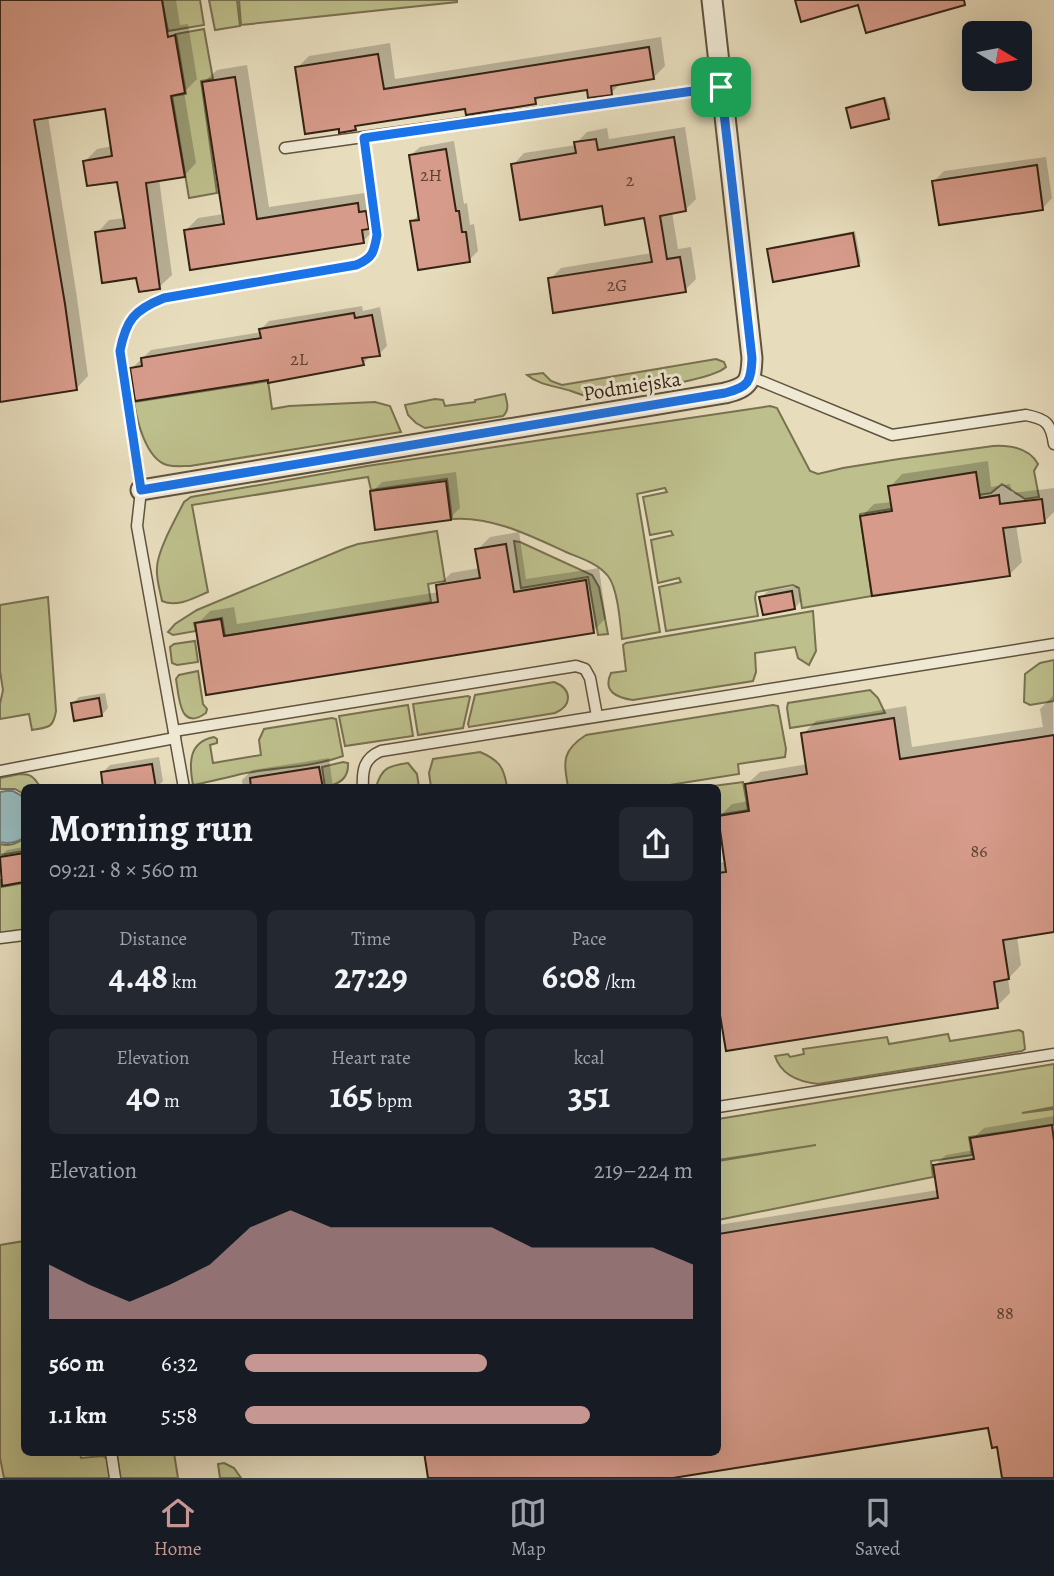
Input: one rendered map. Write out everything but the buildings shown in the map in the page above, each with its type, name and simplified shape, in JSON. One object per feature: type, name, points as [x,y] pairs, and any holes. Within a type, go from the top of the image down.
[{"type":"street","points":[[712,0],[752,358],[751,377]]},
{"type":"street","name":"Podmiejska","points":[[141,490],[725,393],[741,389],[751,377]]},
{"type":"lane","points":[[285,148],[721,87]]},
{"type":"lane","points":[[183,784],[137,526],[141,490],[120,351],[123,334],[136,314],[151,303],[164,298],[356,265],[366,260],[374,251],[377,235],[364,138]]},
{"type":"lane","points":[[751,377],[892,435],[1026,415],[1043,418],[1052,429],[1054,444]]},
{"type":"lane","points":[[363,784],[365,764],[372,755],[381,751],[1054,644]]},
{"type":"lane","points":[[0,771],[175,735],[576,666],[586,669],[590,678],[597,716]]},
{"type":"lane","points":[[0,938],[21,935]]},
{"type":"lane","points":[[721,1107],[1054,1054]]},
{"type":"lane","points":[[112,1456],[115,1478]]},
{"type":"green space","points":[[162,0],[200,0],[204,25],[168,31]]},
{"type":"green space","points":[[209,0],[237,0],[240,26],[215,30]]},
{"type":"green space","points":[[239,0],[457,0],[457,2],[241,25]]},
{"type":"green space","points":[[204,29],[213,79],[201,81],[217,193],[189,198],[172,96],[186,94],[176,34]]},
{"type":"green space","points":[[716,359],[724,362],[726,367],[702,377],[593,397],[542,383],[527,375],[543,373],[551,381],[562,385]]},
{"type":"green space","points":[[268,381],[272,409],[375,402],[390,406],[401,432],[190,466],[167,465],[153,455],[148,447],[140,429],[134,402]]},
{"type":"green space","points":[[505,394],[507,409],[503,416],[425,428],[408,415],[405,405],[435,399],[443,400],[445,406]]},
{"type":"green space","points":[[770,406],[777,408],[810,471],[818,474],[899,459],[1006,446],[1030,454],[1038,464],[1034,471],[1039,497],[1025,499],[1002,484],[991,493],[860,514],[872,596],[802,608],[799,588],[793,585],[756,592],[758,616],[666,631],[659,587],[681,582],[679,578],[658,583],[651,540],[673,535],[671,531],[650,535],[643,497],[667,492],[665,488],[637,494],[660,632],[622,639],[614,589],[604,571],[594,564],[511,528],[482,521],[452,519],[447,479],[371,490],[368,477],[192,505],[208,592],[179,603],[162,601],[157,572],[160,553],[184,502],[191,497],[367,466]]},
{"type":"green space","points":[[437,531],[445,581],[428,584],[431,602],[225,636],[222,618],[194,623],[196,631],[173,635],[168,632],[175,624],[197,610],[346,548]]},
{"type":"green space","points":[[514,541],[592,575],[599,587],[608,634],[598,635],[588,577],[521,588]]},
{"type":"green space","points":[[48,597],[56,711],[49,726],[32,730],[29,714],[0,719],[3,690],[0,671],[0,605]]},
{"type":"green space","points":[[813,611],[816,651],[809,665],[798,658],[795,647],[755,653],[756,672],[753,681],[633,700],[617,696],[610,689],[611,673],[626,671],[623,645],[626,643]]},
{"type":"green space","points":[[195,641],[198,662],[177,665],[172,663],[170,647]]},
{"type":"green space","points":[[1054,660],[1054,701],[1030,705],[1024,702],[1025,674],[1040,663]]},
{"type":"green space","points":[[198,671],[203,704],[207,709],[206,713],[197,718],[190,718],[182,710],[176,679],[179,675]]},
{"type":"green space","points":[[554,682],[564,689],[568,697],[561,710],[469,727],[475,695]]},
{"type":"green space","points":[[870,690],[878,698],[885,713],[790,728],[788,703]]},
{"type":"green space","points":[[470,697],[463,728],[418,735],[413,704]]},
{"type":"green space","points":[[408,705],[413,736],[345,746],[339,716]]},
{"type":"green space","points":[[773,705],[778,706],[786,749],[785,757],[738,764],[739,774],[676,784],[568,784],[565,764],[568,752],[586,735]]},
{"type":"green space","points":[[336,719],[343,756],[318,763],[193,784],[192,755],[199,744],[214,737],[217,739],[217,743],[210,745],[213,763],[261,755],[259,740],[264,729]]},
{"type":"green space","points":[[480,752],[500,765],[506,784],[431,784],[429,773],[433,759]]},
{"type":"green space","points":[[348,763],[345,777],[333,784],[325,784],[322,767]]},
{"type":"green space","points":[[408,763],[417,774],[419,784],[377,784],[384,771]]},
{"type":"green space","points":[[26,774],[38,784],[21,784],[21,792],[15,789],[0,789],[0,778]]},
{"type":"green space","points":[[743,782],[748,810],[721,814],[721,785]]},
{"type":"green space","points":[[21,840],[21,852],[0,855],[0,844]]},
{"type":"green space","points":[[0,879],[1,887],[21,884],[21,931],[0,934]]},
{"type":"green space","points":[[1019,1030],[1023,1032],[1025,1049],[1022,1051],[818,1084],[786,1073],[775,1056],[788,1054],[790,1057],[804,1054],[803,1049],[887,1037],[889,1044],[948,1034],[950,1041]]},
{"type":"green space","points":[[1054,1064],[1054,1107],[1022,1113],[1054,1109],[1054,1125],[969,1137],[972,1155],[931,1161],[933,1177],[721,1219],[721,1161],[816,1145],[721,1160],[721,1119]]},
{"type":"green space","points":[[21,1242],[21,1456],[103,1456],[107,1459],[110,1478],[4,1478],[0,1458],[0,1245]]},
{"type":"green space","points":[[117,1456],[174,1456],[178,1478],[120,1478]]},
{"type":"green space","points":[[224,1463],[234,1468],[241,1478],[220,1478],[218,1464]]},
{"type":"water","points":[[13,791],[21,795],[19,841],[0,842],[0,792]]},
{"type":"route","points":[[721,87],[752,358],[751,377],[741,389],[141,490],[120,351],[127,324],[151,303],[164,298],[356,265],[366,260],[374,251],[377,235],[364,138],[721,87]]}]
